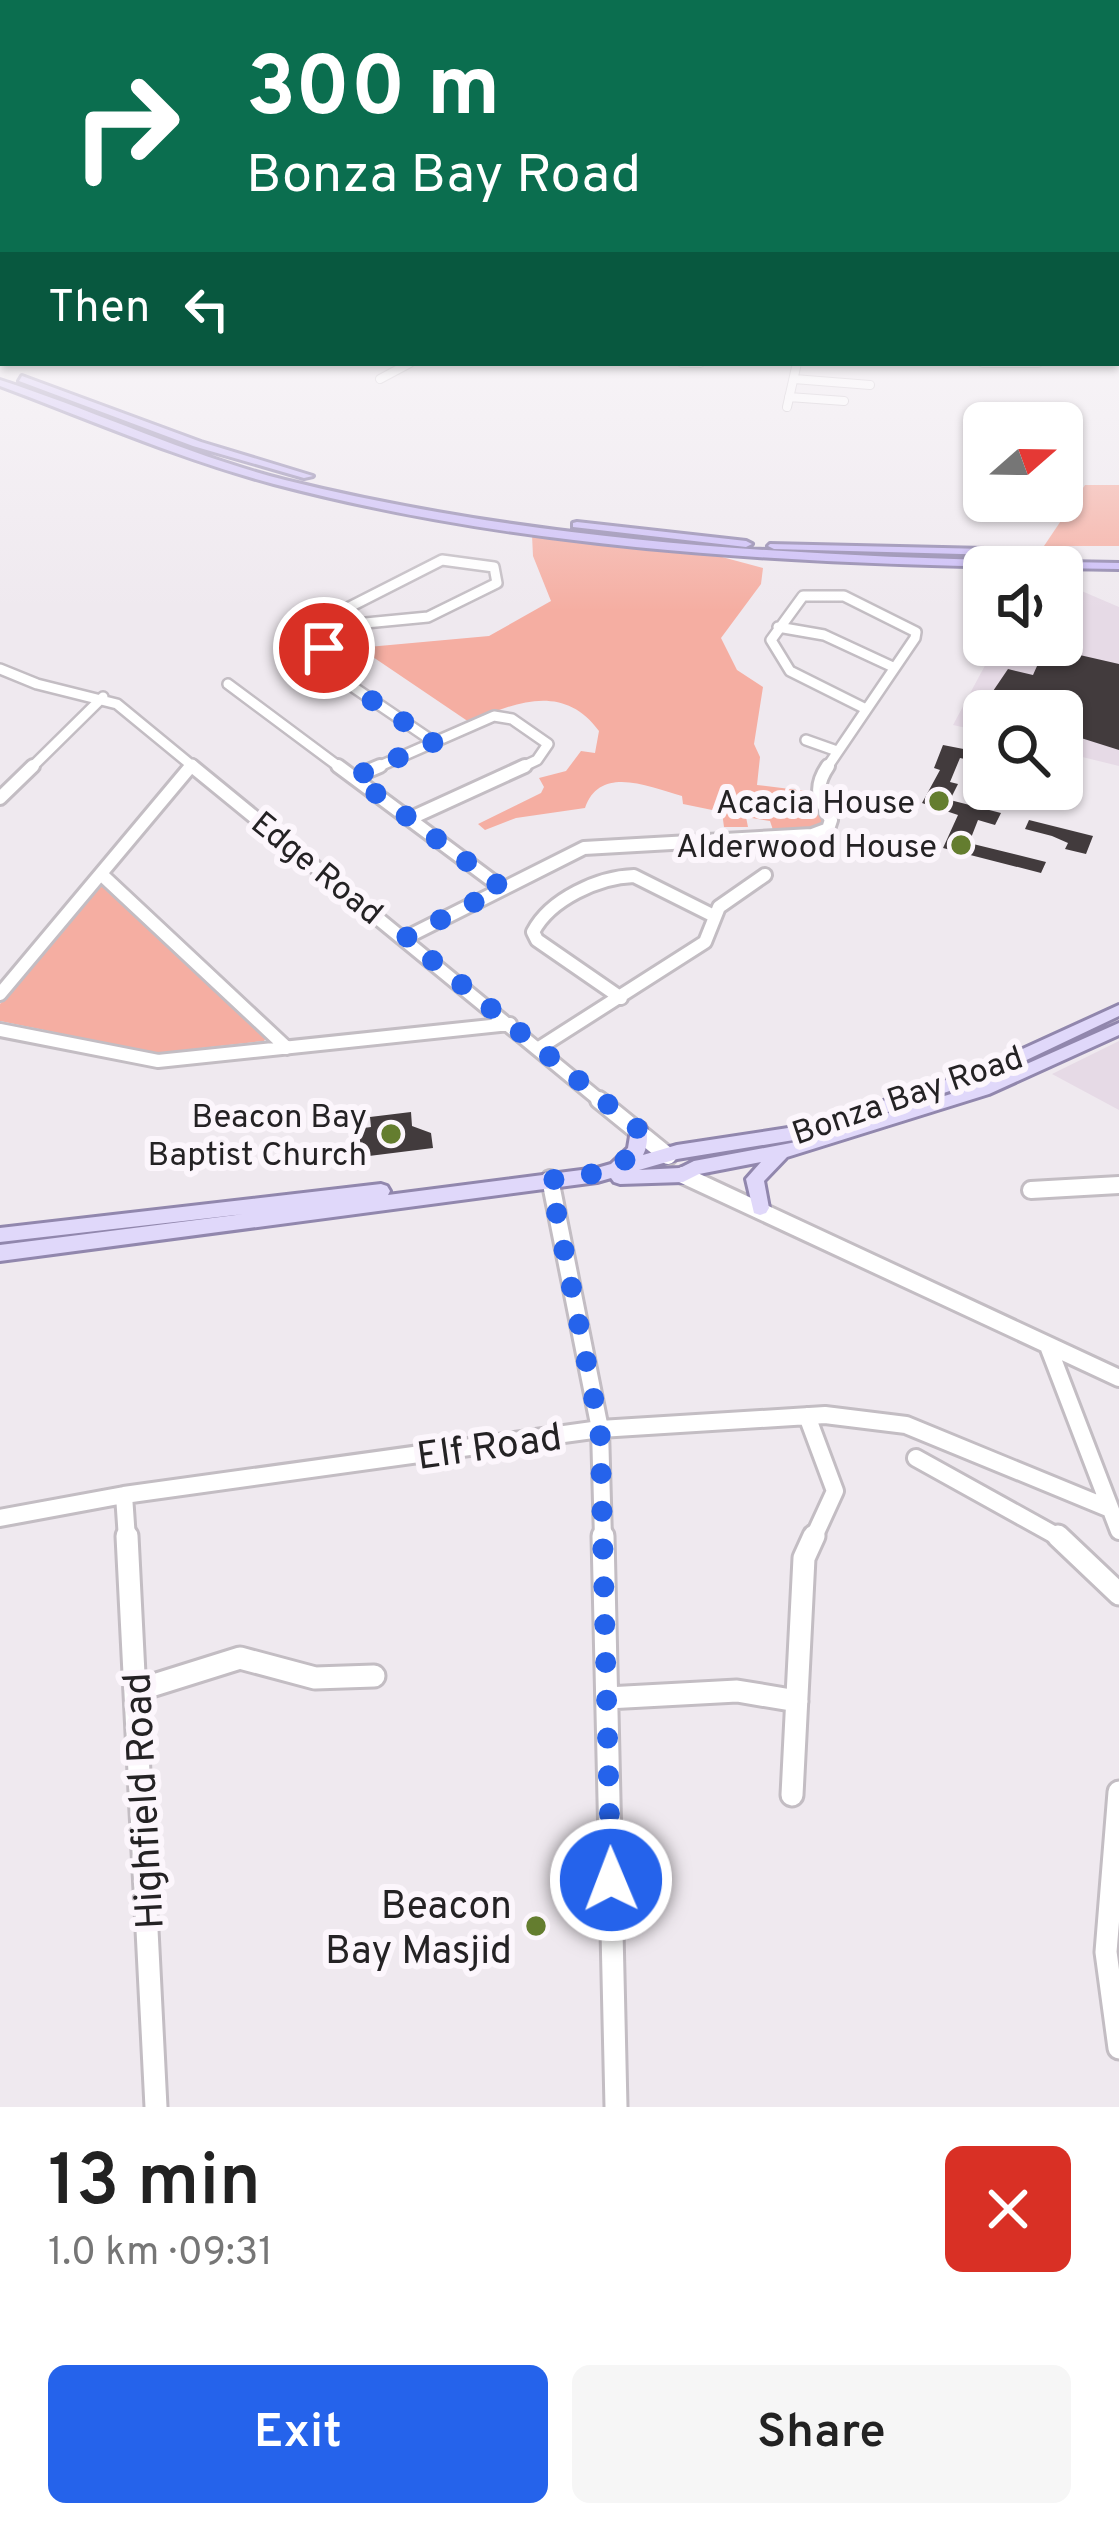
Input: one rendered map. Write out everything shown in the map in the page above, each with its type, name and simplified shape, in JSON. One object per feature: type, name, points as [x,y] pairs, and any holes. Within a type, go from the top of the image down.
[{"type":"highway","points":[[75,414],[275,481],[440,517],[665,549],[963,567]]},
{"type":"highway","points":[[116,414],[197,444],[370,491],[588,527],[824,549],[1119,554]]},
{"type":"highway","points":[[125,414],[197,444]]},
{"type":"highway","points":[[939,565],[1119,569]]},
{"type":"highway","points":[[1083,570],[1119,569]]},
{"type":"main road","name":"Bonza Bay Road","points":[[680,1165],[815,1130],[985,1073],[1119,1010]]},
{"type":"main road","name":"Bonza Bay Road","points":[[0,1253],[791,1150],[983,1090],[1119,1029]]},
{"type":"main road","points":[[605,1173],[637,1150],[638,1129]]},
{"type":"main road","points":[[754,1205],[755,1179],[772,1160],[791,1150]]},
{"type":"main road","name":"Bonza Bay Road","points":[[0,1235],[362,1191],[442,1192]]},
{"type":"street","points":[[323,627],[428,617],[499,580],[490,564],[442,560],[332,613],[323,627],[325,661],[331,673],[434,742]]},
{"type":"street","points":[[405,938],[575,851],[598,845],[812,835],[829,827],[831,817],[816,787],[914,638],[914,628],[844,596],[802,596],[771,643],[785,668],[866,709]]},
{"type":"street","points":[[778,627],[824,635],[893,667]]},
{"type":"street","name":"Edge Road","points":[[0,669],[37,684],[103,697],[192,764],[680,1165],[754,1205],[1119,1378]]},
{"type":"street","points":[[228,684],[502,888]]},
{"type":"street","points":[[0,798],[103,697]]},
{"type":"street","points":[[354,777],[501,716],[545,741],[548,748],[531,764],[409,819]]},
{"type":"street","points":[[806,740],[837,751]]},
{"type":"street","points":[[0,994],[192,764]]},
{"type":"street","points":[[101,874],[287,1048]]},
{"type":"street","points":[[539,1048],[705,942],[724,902],[765,875]]},
{"type":"street","points":[[621,998],[542,944],[533,932],[538,922],[599,882],[627,876],[646,878],[714,916]]},
{"type":"street","points":[[0,1030],[142,1060],[510,1024]]},
{"type":"street","points":[[550,1180],[600,1430],[616,2107]]},
{"type":"street","points":[[1031,1190],[1119,1185]]},
{"type":"street","points":[[1048,1346],[1119,1531]]},
{"type":"street","points":[[792,1796],[804,1558],[835,1491],[807,1416]]},
{"type":"street","name":"Elf Road","points":[[0,1518],[124,1495],[600,1430],[807,1416],[906,1425],[1108,1508]]},
{"type":"street","points":[[916,1458],[1063,1538],[1091,1558],[1119,1594]]},
{"type":"street","name":"Highfield Road","points":[[124,1495],[138,1690],[156,2107]]},
{"type":"street","points":[[138,1690],[240,1658],[315,1678],[374,1676]]},
{"type":"street","points":[[607,1697],[737,1691],[796,1701]]},
{"type":"street","points":[[1119,1792],[1104,1960],[1108,2008],[1119,2048]]},
{"type":"shaded area","points":[[1119,485],[1119,546],[1044,546],[1060,522],[1083,522],[1083,488]]},
{"type":"shaded area","points":[[532,535],[722,557],[763,568],[761,584],[721,638],[737,670],[763,687],[754,744],[760,757],[757,785],[814,792],[826,818],[801,829],[773,830],[770,821],[746,817],[748,827],[724,827],[722,812],[683,804],[682,796],[641,784],[614,782],[592,794],[585,808],[516,818],[485,830],[478,824],[541,793],[544,787],[539,778],[566,771],[581,751],[595,753],[599,731],[570,706],[554,702],[503,708],[469,722],[370,655],[368,647],[489,636],[551,601],[533,556]]},
{"type":"shaded area","points":[[1083,592],[1119,607],[1119,766],[1083,757],[1083,690],[972,690],[985,666],[1083,666]]},
{"type":"shaded area","points":[[963,706],[963,727],[953,725]]},
{"type":"shaded area","points":[[106,886],[264,1041],[156,1053],[0,1021],[0,1004],[97,888]]},
{"type":"shaded area","points":[[1119,1041],[1119,1110],[1052,1074]]},
{"type":"building","points":[[1083,656],[1119,664],[1119,750],[1083,739],[1083,690],[994,690],[1008,669],[1033,675],[1037,666],[1083,666]]},
{"type":"building","points":[[943,745],[963,749],[950,782],[958,784],[950,800],[963,803],[963,810],[1001,813],[995,825],[978,820],[969,843],[1046,862],[1041,873],[943,848],[958,815],[922,803],[940,770],[934,768]]},
{"type":"building","points":[[1029,820],[1093,836],[1086,854],[1065,849],[1068,843],[1052,836],[1025,829]]},
{"type":"building","name":"Beacon Bay Baptist Church","points":[[411,1112],[412,1126],[431,1133],[433,1148],[353,1158],[350,1130],[371,1127],[370,1117]]},
{"type":"place","name":"Acacia House","points":[[939,801]]},
{"type":"place","name":"Alderwood House","points":[[961,845]]},
{"type":"place","name":"Beacon Bay Baptist Church","points":[[391,1134]]},
{"type":"place","name":"Beacon Bay Masjid","points":[[536,1926]]},
{"type":"route","points":[[324,648],[331,673],[434,742],[354,777],[502,888],[405,938],[638,1129],[637,1150],[612,1171],[550,1180],[600,1430],[611,1880]]}]
